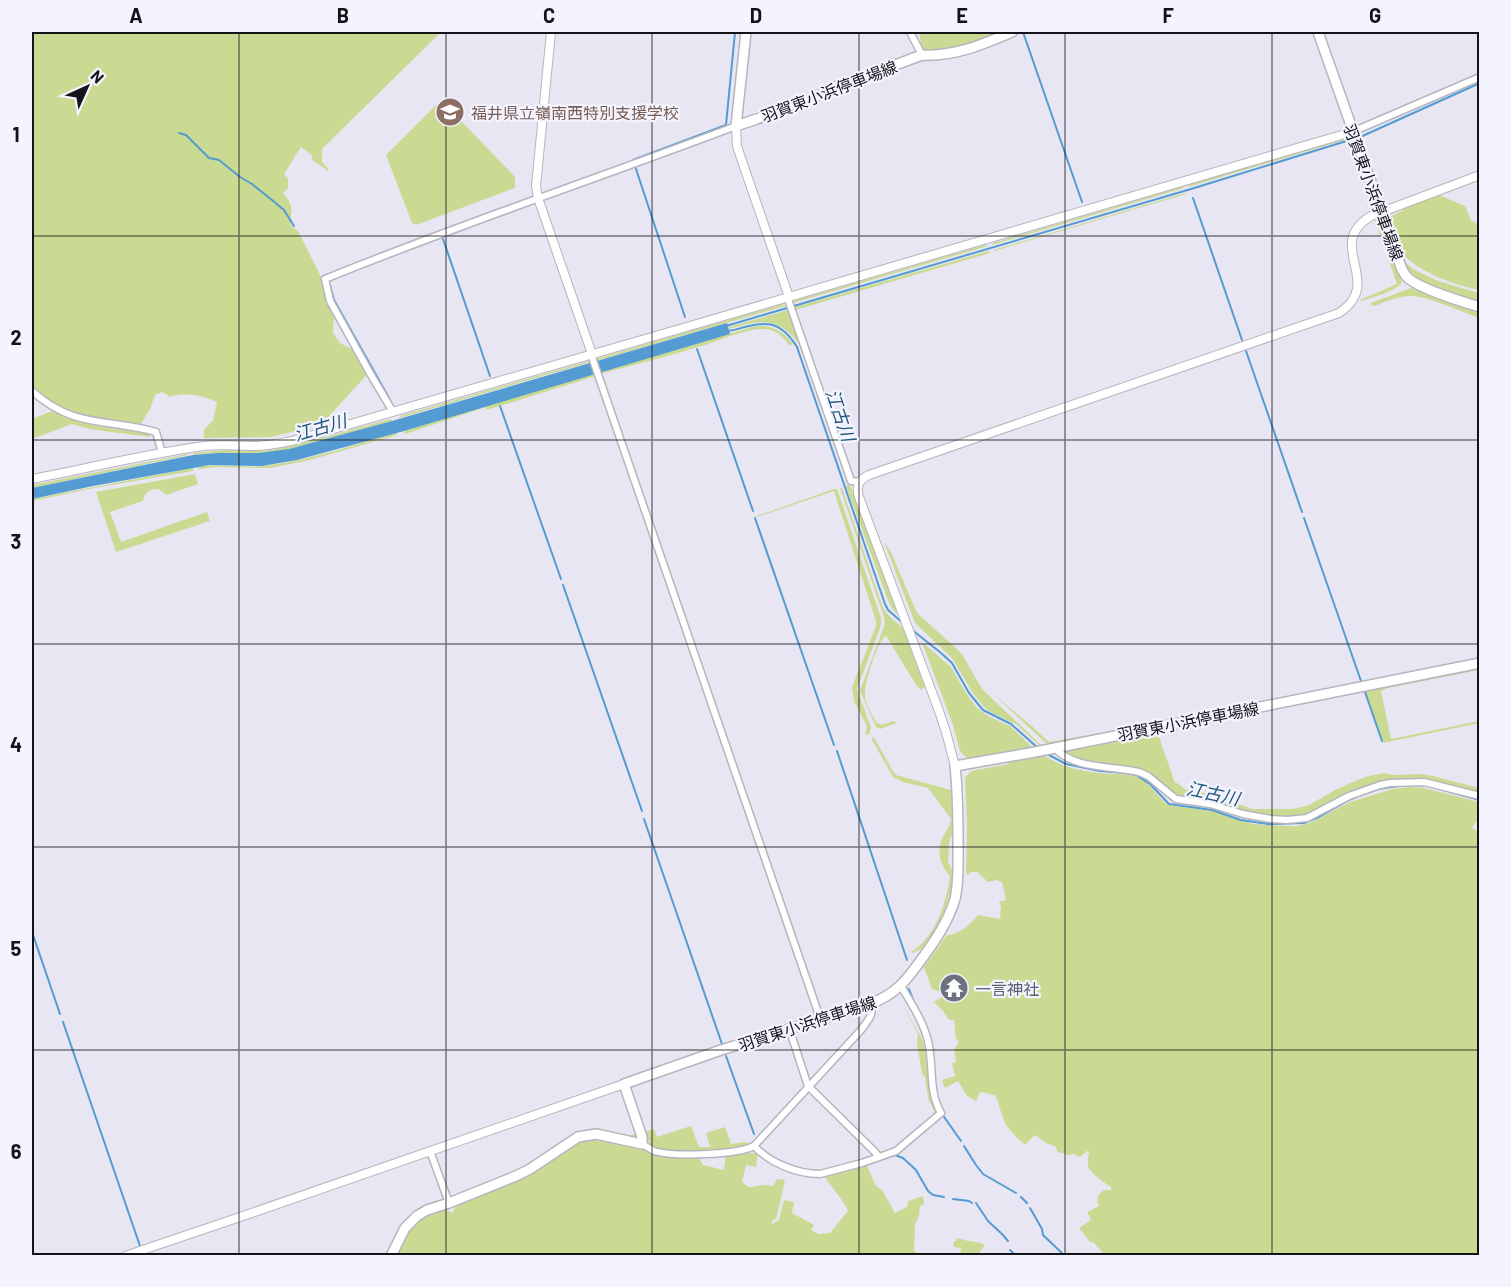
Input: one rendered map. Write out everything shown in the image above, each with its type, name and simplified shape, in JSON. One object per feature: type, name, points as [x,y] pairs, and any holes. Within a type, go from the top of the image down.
[{"type":"main road","name":"羽賀東小浜停車場線","points":[[746,32],[736,126],[922,55],[933,56],[969,49],[1012,32]]},
{"type":"main road","name":"羽賀東小浜停車場線","points":[[1318,32],[1381,212],[1406,276],[1438,293],[1479,307]]},
{"type":"main road","name":"羽賀東小浜停車場線","points":[[624,1084],[789,1028],[870,1004],[889,996],[901,986],[940,932],[955,897],[958,825],[955,766],[1479,663]]},
{"type":"main road","points":[[391,1256],[410,1222],[427,1210],[523,1173],[578,1137],[596,1134],[642,1144],[642,1137],[624,1084]]},
{"type":"street","points":[[551,32],[536,186],[538,198],[820,1018]]},
{"type":"street","points":[[910,32],[922,55]]},
{"type":"street","points":[[32,479],[162,453],[222,445],[271,445],[292,441],[790,303],[1354,137],[1398,111],[1479,77]]},
{"type":"street","points":[[393,412],[330,302],[325,279],[736,126],[737,146],[851,481],[859,482]]},
{"type":"street","points":[[955,766],[946,732],[911,633],[859,497],[857,489],[859,482],[869,475],[1339,312],[1352,302],[1357,291],[1358,278],[1351,249],[1353,236],[1365,220],[1479,175]]},
{"type":"street","points":[[32,391],[48,405],[78,418],[156,432],[162,453]]},
{"type":"street","points":[[1055,748],[1071,760],[1139,772],[1148,776],[1176,798],[1271,819],[1307,818],[1349,796],[1390,783],[1424,782],[1479,796]]},
{"type":"street","points":[[754,1146],[783,1166],[820,1174],[896,1151],[941,1113],[934,1098],[928,1041],[901,986]]},
{"type":"street","points":[[642,1144],[652,1150],[667,1154],[738,1151],[754,1146],[868,1021],[873,1010],[870,1004]]},
{"type":"street","points":[[789,1028],[808,1086],[879,1157]]},
{"type":"street","points":[[125,1256],[624,1084]]},
{"type":"street","points":[[430,1151],[449,1203]]},
{"type":"green space","points":[[32,32],[441,32],[322,149],[322,162],[328,171],[311,159],[313,156],[301,147],[284,174],[288,179],[288,188],[283,193],[290,205],[291,223],[298,231],[322,279],[327,302],[334,315],[333,333],[340,343],[353,350],[366,373],[365,377],[321,425],[271,437],[204,438],[204,430],[213,420],[217,402],[206,398],[188,394],[170,397],[162,392],[155,395],[140,426],[79,416],[49,403],[32,388]]},
{"type":"green space","points":[[919,32],[1006,32],[968,47],[926,52],[921,45]]},
{"type":"green space","points":[[441,100],[515,177],[515,188],[416,225],[412,223],[386,155]]},
{"type":"green space","points":[[1348,139],[1188,187],[1189,185]]},
{"type":"green space","points":[[1184,188],[992,245],[993,243]]},
{"type":"green space","points":[[1186,194],[994,251],[994,250]]},
{"type":"green space","points":[[1439,195],[1465,206],[1471,220],[1479,225],[1479,290],[1447,281],[1427,272],[1408,259],[1396,245],[1391,216],[1404,208]]},
{"type":"green space","points":[[1375,220],[1380,221],[1402,283],[1388,292],[1362,301],[1360,300],[1397,284]]},
{"type":"green space","points":[[988,246],[793,303],[793,301]]},
{"type":"green space","points":[[989,251],[990,253],[795,310],[795,307]]},
{"type":"green space","points":[[1402,259],[1413,269],[1438,281],[1479,293],[1479,304],[1425,283],[1408,268]]},
{"type":"green space","points":[[1411,288],[1479,311],[1479,318],[1435,301],[1411,296],[1371,305],[1371,303]]},
{"type":"green space","points":[[783,304],[785,306],[596,361],[596,359]]},
{"type":"green space","points":[[788,310],[799,340],[797,342],[782,327],[766,322],[729,329],[729,327]]},
{"type":"green space","points":[[760,326],[778,330],[793,344],[790,346],[772,330],[757,329],[649,361],[600,374],[599,372],[752,327]]},
{"type":"green space","points":[[591,362],[399,418],[400,416]]},
{"type":"green space","points":[[594,373],[596,376],[487,410],[486,407],[405,434],[404,431]]},
{"type":"green space","points":[[52,411],[87,423],[149,433],[150,437],[89,429],[72,424],[32,439],[32,419]]},
{"type":"green space","points":[[391,419],[392,421],[279,451],[193,455],[194,453],[227,450],[273,450]]},
{"type":"green space","points":[[396,432],[397,435],[310,460],[270,468],[199,469],[197,467],[262,466],[287,462],[334,451]]},
{"type":"green space","points":[[189,455],[32,488],[32,485]]},
{"type":"green space","points":[[193,468],[193,471],[32,501],[32,499]]},
{"type":"green space","points":[[195,474],[198,484],[166,495],[159,490],[152,489],[146,493],[143,501],[110,512],[121,542],[207,512],[210,521],[116,552],[96,492]]},
{"type":"green space","points":[[849,485],[899,614],[889,603],[846,486]]},
{"type":"green space","points":[[840,488],[842,488],[883,608],[905,630],[925,687],[921,690],[916,685],[885,636],[875,655],[865,690],[866,702],[876,722],[882,724],[894,721],[897,723],[880,729],[876,727],[860,691],[885,624],[884,617]]},
{"type":"green space","points":[[837,489],[881,618],[880,628],[857,689],[871,728],[869,734],[865,735],[867,726],[854,701],[852,687],[876,621],[834,491],[757,517]]},
{"type":"green space","points":[[884,542],[890,550],[917,613],[958,650],[982,689],[1040,746],[1017,725],[983,706],[952,658],[915,623]]},
{"type":"green space","points":[[922,642],[951,667],[976,707],[988,716],[1010,726],[1031,746],[1027,749],[969,760],[960,751],[953,725]]},
{"type":"green space","points":[[1479,667],[1479,670],[1381,691],[1391,739],[1479,721],[1479,723],[1383,743],[1365,690]]},
{"type":"green space","points":[[992,693],[1049,742],[1152,724],[1048,745]]},
{"type":"green space","points":[[1155,732],[1158,734],[1175,783],[1186,790],[1217,795],[1253,809],[1293,809],[1309,805],[1337,789],[1365,777],[1383,773],[1433,776],[1479,788],[1479,794],[1438,783],[1390,781],[1306,816],[1286,818],[1244,813],[1214,802],[1176,797],[1149,775],[1072,759],[1061,750]]},
{"type":"green space","points":[[873,737],[896,775],[951,790],[953,831],[949,843],[948,862],[953,872],[950,893],[944,912],[933,933],[921,949],[913,953],[911,952],[920,946],[933,928],[946,897],[950,876],[942,864],[939,851],[951,819],[928,788],[893,777],[871,738]]},
{"type":"green space","points":[[1042,754],[1062,765],[1077,769],[1141,779],[1168,805],[1212,811],[1253,824],[1298,826],[1310,823],[1350,802],[1393,789],[1409,787],[1424,788],[1479,802],[1479,818],[1472,828],[1480,832],[1479,1255],[1105,1255],[1079,1228],[1091,1220],[1087,1212],[1099,1206],[1097,1199],[1100,1193],[1104,1190],[1111,1190],[1111,1187],[1089,1169],[1089,1151],[1080,1157],[1074,1154],[1068,1155],[1058,1152],[1055,1146],[1035,1135],[1025,1145],[1007,1126],[995,1095],[980,1092],[976,1101],[967,1096],[958,1081],[945,1088],[942,1080],[955,1076],[952,1063],[956,1062],[954,1050],[959,1042],[956,1039],[954,1020],[949,1020],[934,1002],[947,994],[952,995],[961,990],[953,980],[945,984],[946,988],[943,993],[932,989],[924,967],[946,936],[964,928],[978,915],[1000,919],[999,902],[1006,900],[1002,882],[996,880],[988,882],[977,872],[971,872],[968,875],[966,872],[965,778],[971,771],[1008,764],[1011,761]]},
{"type":"green space","points":[[900,1000],[924,1045],[935,1112],[933,1115],[934,1111],[928,1098],[925,1077],[922,1073],[917,1043],[918,1034]]},
{"type":"green space","points":[[691,1126],[699,1147],[710,1147],[706,1133],[725,1127],[731,1144],[745,1142],[750,1144],[718,1150],[662,1150],[651,1145],[645,1132],[654,1129],[657,1137]]},
{"type":"green space","points":[[595,1128],[628,1135],[638,1134],[638,1136],[634,1139],[595,1132],[531,1166],[451,1199],[450,1197],[518,1170],[575,1133]]},
{"type":"green space","points":[[596,1137],[641,1147],[659,1155],[698,1156],[703,1165],[724,1170],[726,1154],[758,1153],[756,1167],[746,1165],[742,1181],[747,1186],[773,1186],[777,1179],[785,1180],[777,1216],[772,1224],[779,1220],[784,1200],[794,1202],[792,1213],[814,1225],[811,1230],[819,1234],[830,1233],[848,1211],[825,1177],[867,1166],[876,1186],[882,1190],[895,1213],[907,1207],[908,1201],[923,1196],[924,1204],[920,1206],[915,1224],[914,1251],[922,1255],[394,1256],[412,1224],[431,1212],[444,1209],[453,1213],[456,1203],[578,1140]]},
{"type":"green space","points":[[958,1238],[985,1245],[978,1255],[960,1255],[961,1248],[954,1247],[953,1243]]},
{"type":"water","points":[[727,323],[730,334],[404,431],[297,460],[262,466],[210,465],[32,499],[32,488],[193,455],[259,453],[289,449]]},
{"type":"waterway","points":[[633,160],[726,125],[735,32]]},
{"type":"waterway","points":[[1023,32],[1082,202]]},
{"type":"waterway","points":[[1358,138],[1480,83]]},
{"type":"waterway","points":[[179,133],[186,135],[209,158],[219,160],[272,200],[284,210],[294,226]]},
{"type":"waterway","points":[[726,326],[1353,139]]},
{"type":"waterway","points":[[636,169],[685,317]]},
{"type":"waterway","points":[[1193,198],[1242,340]]},
{"type":"waterway","points":[[443,239],[490,376]]},
{"type":"waterway","points":[[330,285],[334,300],[389,398]]},
{"type":"waterway","name":"江古川","points":[[729,331],[767,324],[782,330],[797,347],[885,604],[888,610],[904,624]]},
{"type":"waterway","points":[[697,349],[753,511]]},
{"type":"waterway","points":[[1246,351],[1302,512]]},
{"type":"waterway","points":[[500,406],[561,579]]},
{"type":"waterway","points":[[755,518],[834,745]]},
{"type":"waterway","points":[[1304,518],[1361,681]]},
{"type":"waterway","points":[[563,585],[642,811]]},
{"type":"waterway","name":"江古川","points":[[911,629],[952,663],[969,693],[983,710],[1011,724],[1038,748]]},
{"type":"waterway","points":[[1365,692],[1382,741]]},
{"type":"waterway","points":[[837,751],[907,960]]},
{"type":"waterway","name":"江古川","points":[[1045,753],[1066,764],[1136,775],[1150,784],[1169,804],[1212,810],[1241,820],[1268,824],[1304,823],[1363,794],[1398,786]]},
{"type":"waterway","name":"江古川","points":[[1450,792],[1480,800]]},
{"type":"waterway","points":[[644,819],[722,1044]]},
{"type":"waterway","points":[[32,932],[60,1014]]},
{"type":"waterway","points":[[909,989],[914,1002]]},
{"type":"waterway","points":[[63,1022],[140,1246]]},
{"type":"waterway","points":[[726,1056],[754,1134]]},
{"type":"waterway","points":[[942,1114],[961,1141]]},
{"type":"waterway","points":[[964,1146],[983,1174],[1016,1193]]},
{"type":"waterway","points":[[874,1162],[895,1155],[903,1158],[916,1170],[928,1191],[933,1195],[944,1197]]},
{"type":"waterway","points":[[1021,1197],[1027,1203]]},
{"type":"waterway","points":[[953,1199],[972,1203]]},
{"type":"waterway","points":[[976,1203],[988,1221],[1008,1241]]},
{"type":"waterway","points":[[1030,1208],[1043,1235],[1065,1256]]},
{"type":"waterway","points":[[1010,1250],[1016,1256]]},
{"type":"place","name":"福井県立嶺南西特別支援学校","points":[[450,112]]},
{"type":"place","name":"一言神社","points":[[954,988]]}]
